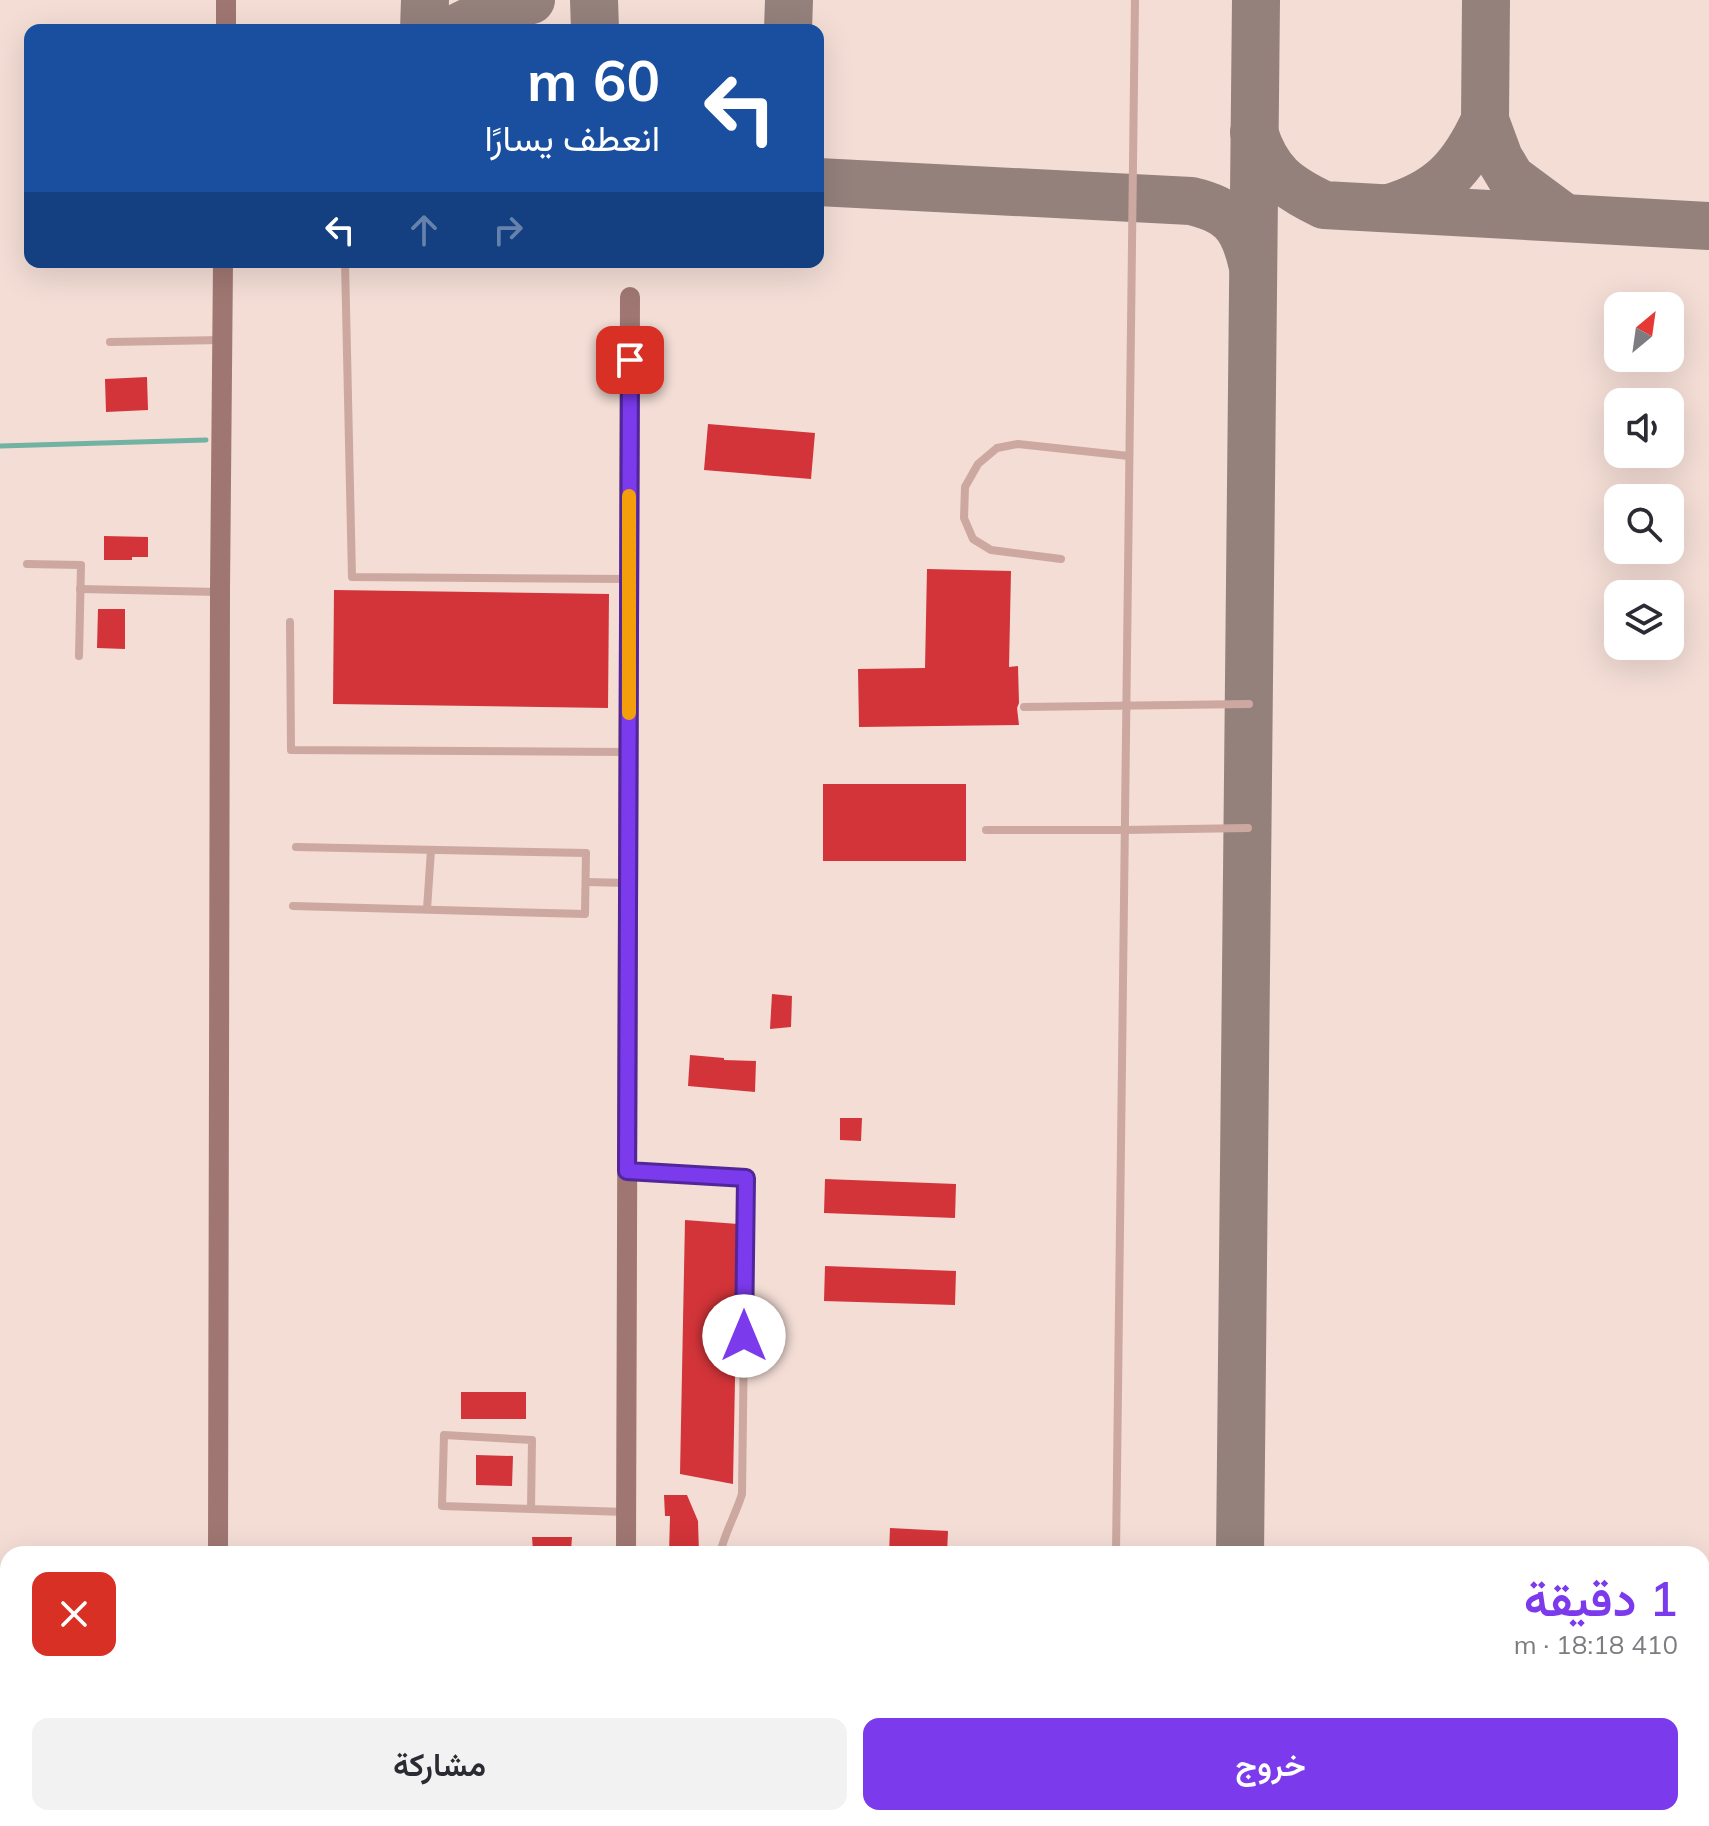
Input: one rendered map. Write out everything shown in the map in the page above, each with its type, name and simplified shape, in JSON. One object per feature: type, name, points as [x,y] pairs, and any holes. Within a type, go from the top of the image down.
[{"type":"street","points":[[226,0],[226,24]]},
{"type":"street","points":[[218,1546],[223,268]]},
{"type":"street","points":[[626,1546],[630,297]]},
{"type":"lane","points":[[1116,1546],[1135,0]]},
{"type":"lane","points":[[345,268],[352,577],[629,579]]},
{"type":"lane","points":[[110,342],[223,340]]},
{"type":"lane","points":[[1061,559],[991,550],[973,539],[964,518],[965,487],[978,464],[997,448],[1018,444],[1129,456]]},
{"type":"lane","points":[[27,564],[81,565],[79,656]]},
{"type":"lane","points":[[80,589],[220,592]]},
{"type":"lane","points":[[290,622],[291,750],[628,752]]},
{"type":"lane","points":[[1024,707],[1249,704]]},
{"type":"lane","points":[[986,830],[1248,828]]},
{"type":"lane","points":[[293,906],[585,914],[586,853],[296,847]]},
{"type":"lane","points":[[427,909],[431,850]]},
{"type":"lane","points":[[586,882],[628,883]]},
{"type":"lane","points":[[627,1171],[746,1178],[742,1494],[722,1546]]},
{"type":"lane","points":[[531,1509],[532,1440],[444,1435],[442,1506],[531,1509],[626,1512]]},
{"type":"building","points":[[147,377],[148,410],[106,412],[105,379]]},
{"type":"building","points":[[708,424],[815,433],[811,479],[704,470]]},
{"type":"building","points":[[104,536],[148,537],[148,557],[104,560]]},
{"type":"building","points":[[927,569],[1011,571],[1009,667],[1018,666],[1019,725],[859,727],[858,669],[925,668]]},
{"type":"building","points":[[334,590],[609,594],[608,708],[333,704]]},
{"type":"building","points":[[98,609],[125,609],[125,649],[97,648]]},
{"type":"building","points":[[823,784],[966,784],[966,861],[823,861]]},
{"type":"building","points":[[772,994],[792,996],[791,1027],[770,1029]]},
{"type":"building","points":[[690,1055],[756,1061],[755,1092],[688,1086]]},
{"type":"building","points":[[840,1118],[862,1118],[861,1141],[840,1140]]},
{"type":"building","points":[[825,1179],[956,1184],[955,1218],[824,1213]]},
{"type":"building","points":[[685,1220],[738,1224],[733,1484],[680,1474]]},
{"type":"building","points":[[825,1266],[956,1271],[955,1305],[824,1301]]},
{"type":"building","points":[[461,1392],[526,1392],[526,1419],[461,1419]]},
{"type":"building","points":[[476,1455],[513,1456],[512,1486],[476,1485]]},
{"type":"building","points":[[664,1495],[687,1495],[698,1521],[699,1546],[669,1546],[670,1516],[665,1516]]},
{"type":"building","points":[[890,1528],[948,1531],[947,1546],[889,1546]]},
{"type":"building","points":[[532,1537],[572,1537],[571,1546],[533,1546]]},
{"type":"waterway","points":[[0,446],[206,440]]},
{"type":"taxiway","points":[[424,24],[425,0]]},
{"type":"taxiway","points":[[465,24],[491,11],[531,0]]},
{"type":"taxiway","points":[[594,0],[595,24]]},
{"type":"taxiway","points":[[788,24],[789,0]]},
{"type":"taxiway","points":[[1240,1546],[1256,0]]},
{"type":"taxiway","points":[[1486,0],[1485,120],[1499,158],[1511,178],[1565,218]]},
{"type":"taxiway","points":[[1389,208],[1422,195],[1448,176],[1468,152],[1485,120]]},
{"type":"taxiway","points":[[1254,132],[1265,158],[1280,177],[1299,192],[1324,205],[1709,226]]},
{"type":"taxiway","points":[[824,182],[1191,201],[1216,209],[1233,221],[1244,238],[1252,263]]},
{"type":"slow traffic","points":[[629,496],[629,713]]},
{"type":"route","points":[[630,360],[627,1171],[746,1178],[744,1336]]}]
